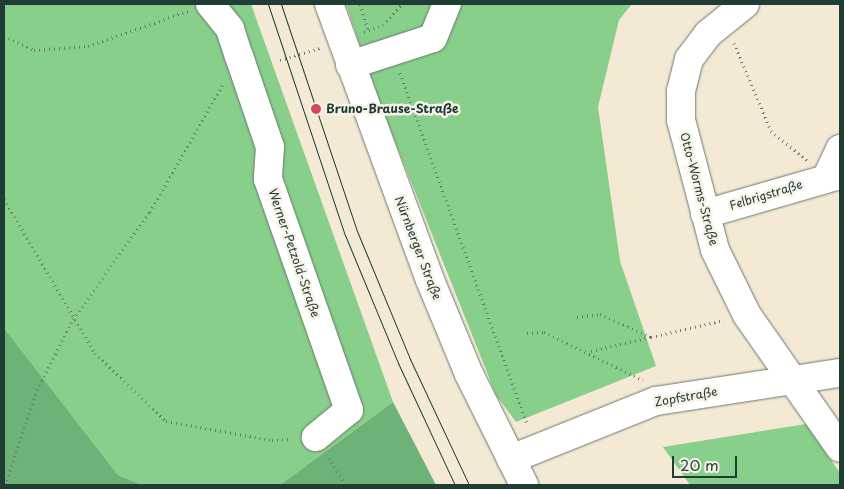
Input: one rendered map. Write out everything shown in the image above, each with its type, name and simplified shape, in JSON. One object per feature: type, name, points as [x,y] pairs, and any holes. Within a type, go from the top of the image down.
[{"type":"street","name":"Nürnberger Straße","points":[[329,4],[430,280],[469,374],[524,485]]},
{"type":"street","points":[[350,65],[433,38],[447,4]]},
{"type":"street","name":"Otto-Worms-Straße","points":[[745,4],[723,20],[689,59],[681,91],[682,120],[715,250],[746,315],[840,448]]},
{"type":"street","name":"Werner-Petzold-Straße","points":[[200,7],[230,29],[270,147],[268,179],[348,410],[316,438]]},
{"type":"street","points":[[834,176],[840,149]]},
{"type":"street","name":"Felbrigstraße","points":[[705,214],[834,176]]},
{"type":"street","name":"Zopfstraße","points":[[511,459],[536,447],[656,401],[840,373]]},
{"type":"path","points":[[360,4],[368,30]]},
{"type":"path","points":[[4,36],[34,50],[88,46],[200,7]]},
{"type":"path","points":[[723,20],[771,131],[834,176]]},
{"type":"path","points":[[384,25],[536,447]]},
{"type":"path","points":[[5,485],[37,390],[73,319],[150,212],[239,56]]},
{"type":"path","points":[[4,199],[73,319],[95,353],[166,421],[272,440],[316,438],[346,485]]},
{"type":"path","points":[[577,316],[600,314],[651,337]]},
{"type":"path","points":[[590,352],[746,315]]},
{"type":"path","points":[[527,333],[544,332],[590,352],[646,381],[656,401]]},
{"type":"green space","points":[[4,4],[251,4],[393,402],[280,485],[142,485],[118,475],[4,328]]},
{"type":"green space","points":[[346,4],[632,4],[619,20],[598,107],[620,261],[656,366],[516,422],[496,395],[377,96]]},
{"type":"green space","points":[[4,328],[118,475],[142,485],[4,485]]},
{"type":"green space","points":[[393,402],[436,485],[280,485]]},
{"type":"green space","points":[[806,424],[840,473],[840,485],[690,485],[663,447]]},
{"type":"tram line","points":[[268,4],[345,235],[398,363],[455,485]]},
{"type":"tram line","points":[[281,4],[357,231],[410,359],[469,485]]},
{"type":"place","name":"Bruno-Brause-Straße","points":[[316,109]]}]
